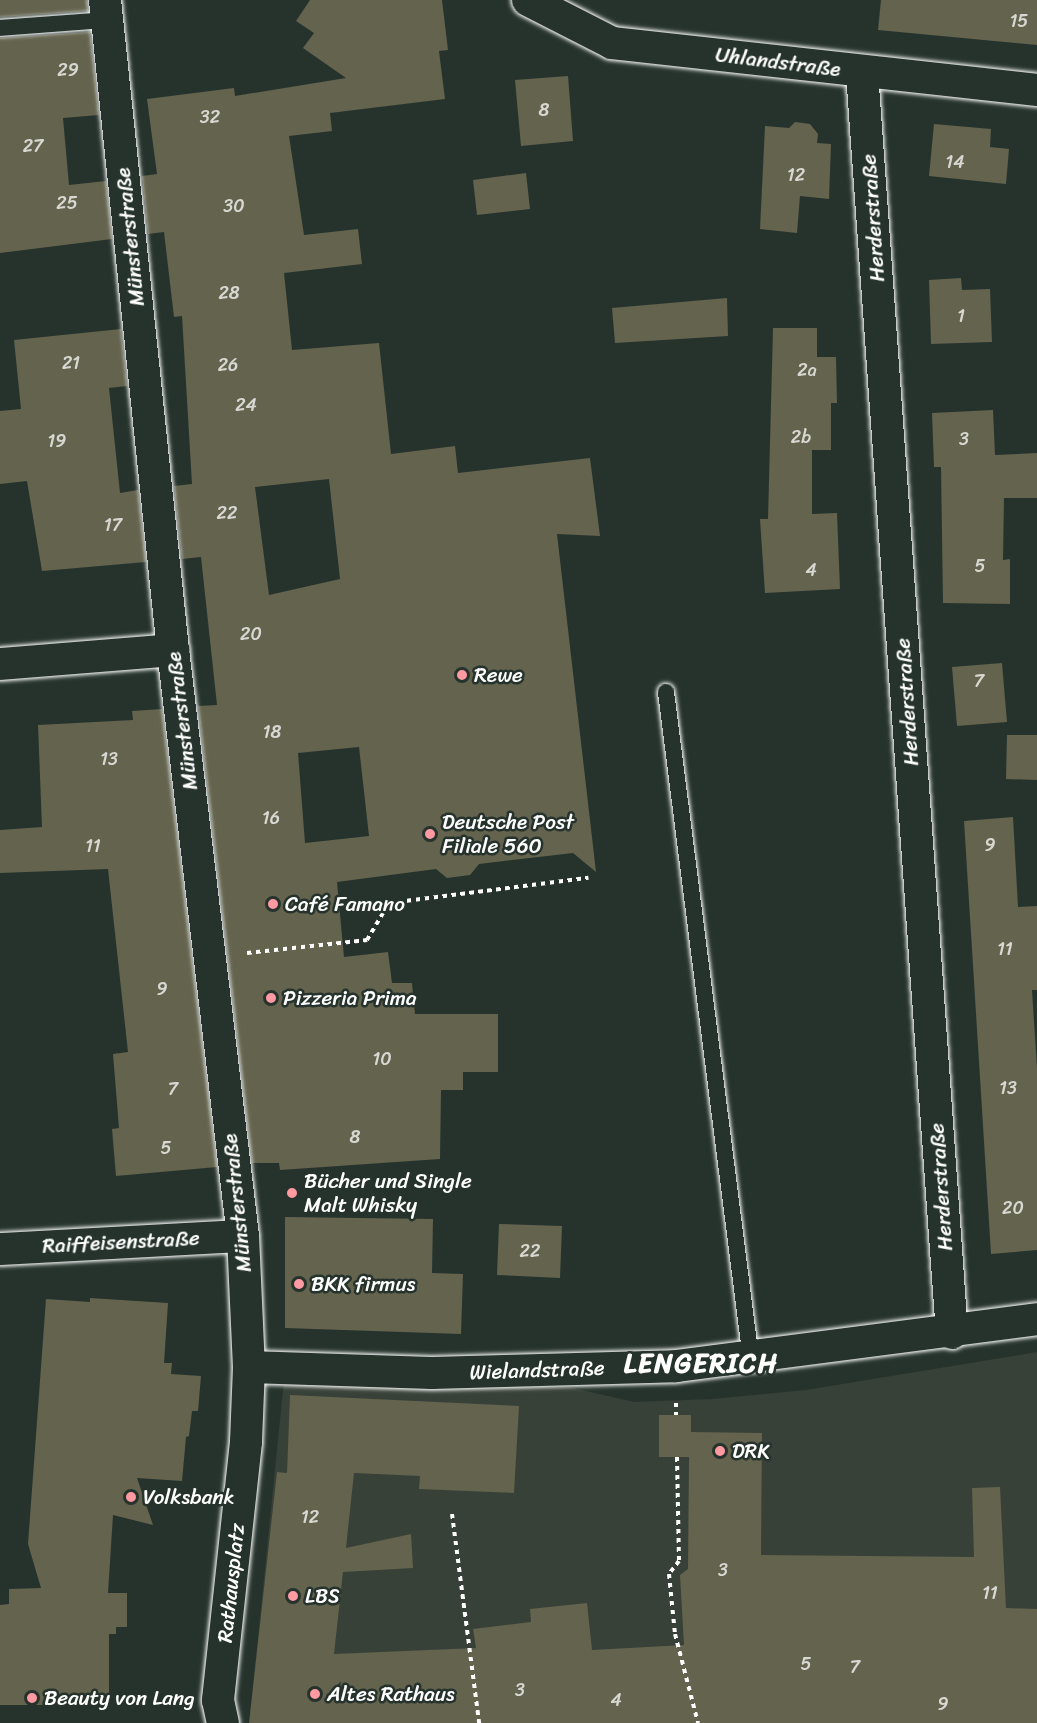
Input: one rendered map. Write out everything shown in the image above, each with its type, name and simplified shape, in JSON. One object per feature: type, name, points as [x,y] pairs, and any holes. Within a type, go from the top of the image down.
[{"type":"street","name":"Uhlandstraße","points":[[528,0],[612,43],[1037,90]]},
{"type":"street","name":"Münsterstraße","points":[[106,10],[174,650],[243,1236],[249,1367],[246,1442]]},
{"type":"street","name":"Herderstraße","points":[[862,72],[951,1333]]},
{"type":"street","points":[[0,664],[174,650]]},
{"type":"street","name":"Raiffeisenstraße","points":[[0,1249],[243,1236]]},
{"type":"street","name":"Wielandstraße","points":[[249,1367],[432,1373],[676,1366],[751,1359],[1037,1320]]},
{"type":"street","name":"Rathausplatz","points":[[223,1723],[218,1700],[246,1442]]},
{"type":"lane","points":[[0,28],[106,10]]},
{"type":"lane","points":[[666,692],[751,1359]]},
{"type":"path","points":[[210,957],[367,940],[389,903],[588,878]]},
{"type":"path","points":[[677,1457],[679,1561],[669,1574],[675,1634],[698,1723]]},
{"type":"path","points":[[452,1514],[479,1723]]},
{"type":"shaded area","points":[[1037,1352],[1037,1723],[256,1723],[250,1716],[284,1381],[573,1388],[634,1402],[712,1399],[806,1390]]},
{"type":"building","points":[[0,0],[87,0],[88,11],[0,17]]},
{"type":"building","points":[[310,0],[442,0],[448,50],[439,51],[445,99],[330,113],[332,131],[289,136],[304,235],[358,229],[362,264],[284,273],[292,350],[379,343],[391,454],[455,446],[458,473],[590,458],[600,536],[557,534],[596,872],[573,853],[479,864],[470,875],[447,878],[436,869],[337,882],[344,957],[388,952],[392,983],[412,983],[415,1014],[498,1014],[498,1072],[463,1072],[463,1090],[441,1090],[440,1159],[280,1170],[279,1163],[252,1163],[198,706],[217,705],[201,557],[182,559],[174,486],[192,484],[182,316],[174,317],[164,232],[148,234],[142,176],[157,174],[147,99],[234,88],[235,96],[346,78],[303,48],[314,33],[296,21]],"holes":[[[329,479],[340,579],[269,595],[255,487]],[[359,747],[369,836],[305,843],[298,753]]]},
{"type":"building","points":[[881,0],[1037,0],[1037,45],[878,30]]},
{"type":"building","points":[[90,32],[99,115],[63,118],[69,185],[106,181],[112,239],[0,253],[0,38]]},
{"type":"building","points":[[568,76],[573,141],[521,146],[515,80]]},
{"type":"building","points":[[795,122],[810,124],[818,134],[817,143],[831,144],[829,199],[800,196],[797,233],[760,229],[765,126],[789,128]]},
{"type":"building","points":[[934,124],[991,129],[990,147],[1009,149],[1006,184],[929,176]]},
{"type":"building","points":[[526,173],[530,209],[477,215],[473,180]]},
{"type":"building","points":[[961,278],[962,290],[990,289],[992,342],[931,344],[929,280]]},
{"type":"building","points":[[727,298],[728,336],[615,343],[612,308]]},
{"type":"building","points":[[773,328],[817,328],[817,357],[836,357],[837,403],[831,403],[831,450],[812,450],[812,514],[837,513],[840,589],[765,593],[760,519],[768,519]]},
{"type":"building","points":[[121,329],[127,386],[109,388],[120,493],[138,490],[146,562],[42,571],[27,481],[0,484],[0,411],[21,409],[14,340]]},
{"type":"building","points":[[993,410],[995,455],[1037,453],[1037,498],[1004,498],[1003,560],[1010,559],[1010,604],[943,603],[941,467],[934,467],[932,413]]},
{"type":"building","points":[[1002,663],[1007,722],[957,726],[952,667]]},
{"type":"building","points":[[162,709],[217,1167],[116,1176],[112,1129],[119,1128],[113,1054],[128,1052],[108,869],[0,873],[0,830],[42,827],[38,725],[133,720],[132,711]]},
{"type":"building","points":[[1007,735],[1037,735],[1037,780],[1006,779]]},
{"type":"building","points":[[1013,817],[1018,907],[1037,906],[1037,990],[1032,990],[1037,1068],[1037,1250],[991,1254],[964,821]]},
{"type":"building","points":[[285,1217],[433,1219],[432,1273],[463,1274],[461,1334],[285,1328]]},
{"type":"building","points":[[499,1224],[562,1226],[560,1278],[497,1275]]},
{"type":"building","points":[[90,1298],[168,1303],[164,1363],[172,1363],[171,1374],[201,1376],[198,1411],[192,1411],[189,1436],[186,1437],[182,1481],[137,1478],[153,1525],[113,1515],[108,1593],[127,1593],[127,1627],[116,1627],[116,1634],[109,1634],[109,1705],[0,1705],[0,1605],[9,1604],[9,1589],[41,1588],[28,1544],[46,1299],[90,1302]]},
{"type":"building","points":[[290,1395],[519,1406],[514,1493],[419,1489],[420,1476],[354,1473],[346,1548],[411,1534],[413,1568],[343,1572],[334,1654],[476,1648],[473,1629],[531,1622],[530,1609],[587,1603],[592,1650],[684,1645],[680,1575],[688,1569],[689,1457],[659,1457],[659,1415],[691,1415],[691,1432],[762,1433],[761,1555],[974,1557],[972,1488],[1000,1487],[1006,1608],[1037,1609],[1037,1723],[249,1723],[277,1472],[287,1473]]},
{"type":"place","name":"Rewe","points":[[462,675]]},
{"type":"place","name":"Deutsche Post Filiale 560","points":[[430,834]]},
{"type":"place","name":"Café Famano","points":[[273,904]]},
{"type":"place","name":"Pizzeria Prima","points":[[271,998]]},
{"type":"place","name":"Bücher und Single Malt Whisky","points":[[292,1193]]},
{"type":"place","name":"BKK firmus","points":[[299,1284]]},
{"type":"place","name":"DRK","points":[[720,1451]]},
{"type":"place","name":"Volksbank","points":[[131,1497]]},
{"type":"place","name":"LBS","points":[[293,1596]]},
{"type":"place","name":"Altes Rathaus","points":[[315,1694]]},
{"type":"place","name":"Beauty von Lang","points":[[32,1698]]},
{"type":"district","name":"LENGERICH","points":[[701,1364]]}]
